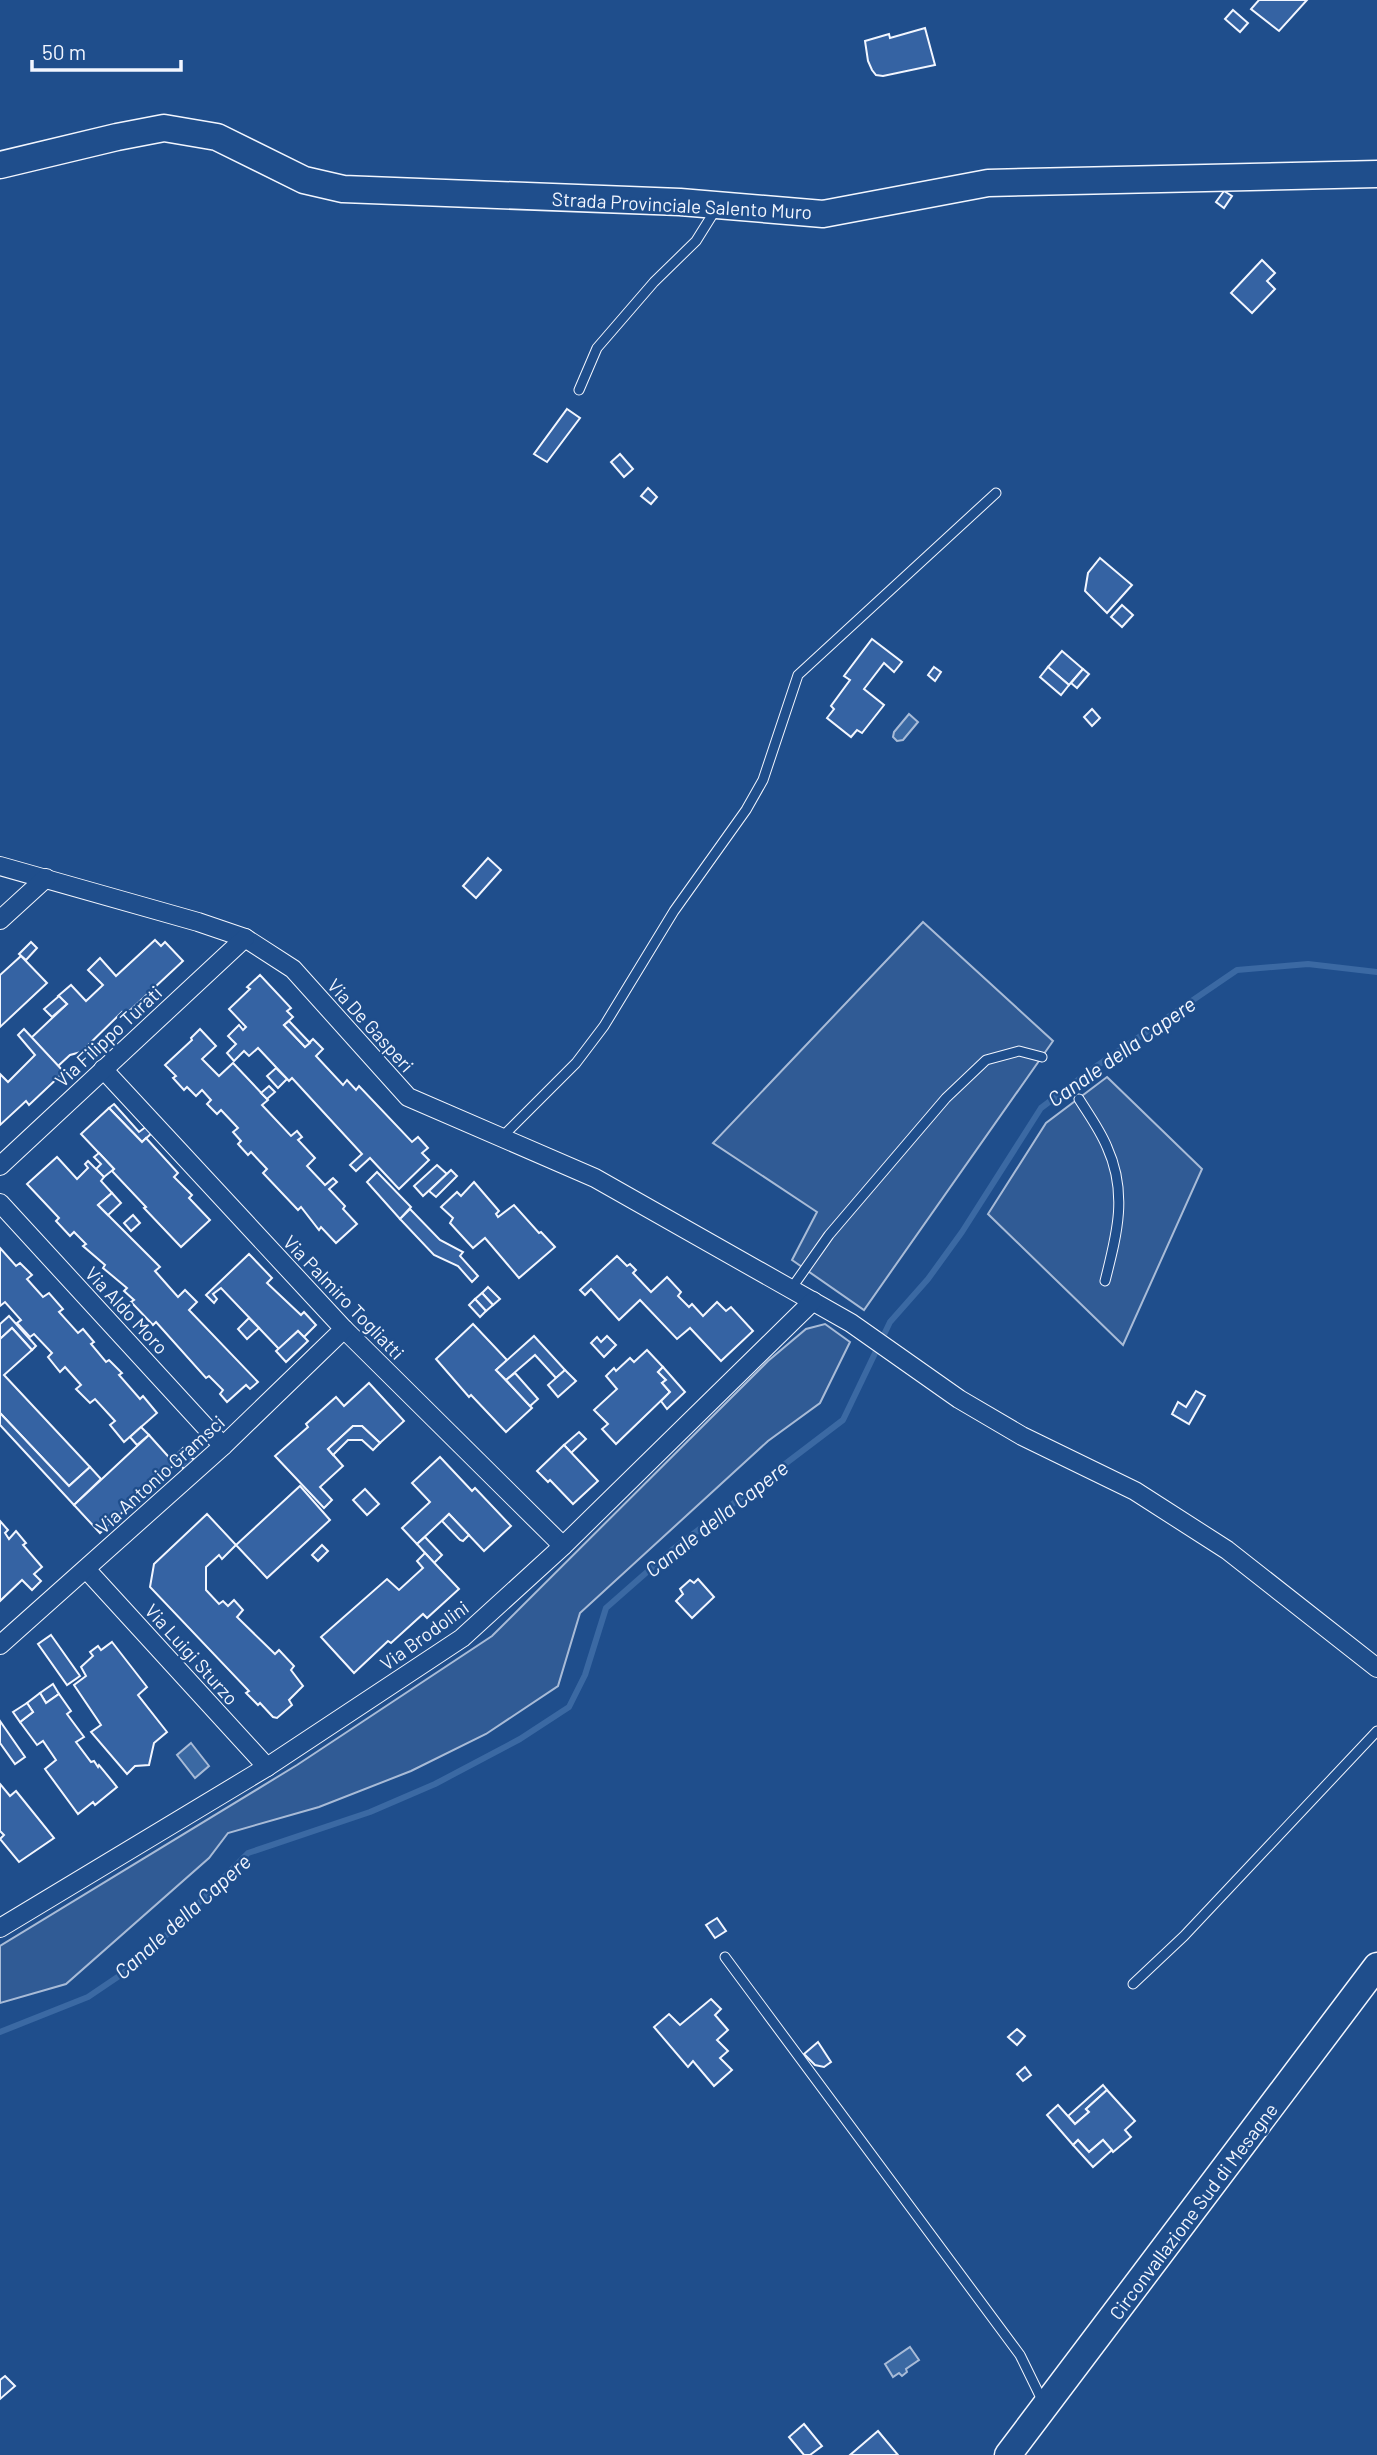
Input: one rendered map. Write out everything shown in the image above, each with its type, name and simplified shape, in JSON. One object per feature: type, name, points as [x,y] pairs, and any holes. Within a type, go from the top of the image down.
[{"type":"street","name":"Strada Provinciale Salento Muro","points":[[0,165],[164,128],[217,137],[303,180],[343,189],[719,205],[823,214],[988,183],[1377,174]]},
{"type":"street","name":"Via De Gasperi","points":[[0,866],[198,922],[244,938],[293,970],[408,1097],[595,1178],[851,1322],[959,1399],[1023,1436],[1135,1491],[1227,1550],[1377,1668]]},
{"type":"street","points":[[0,920],[46,878]]},
{"type":"street","name":"Via Filippo Turati","points":[[0,1166],[244,938]]},
{"type":"street","name":"Via Palmiro Togliatti","points":[[103,1069],[344,1329],[563,1546]]},
{"type":"street","name":"Via Aldo Moro","points":[[0,1203],[223,1446]]},
{"type":"street","name":"Via Brodolini","points":[[0,1928],[267,1767],[462,1638],[563,1546],[813,1301]]},
{"type":"street","name":"Via Antonio Gramsci","points":[[0,1645],[223,1446],[344,1329]]},
{"type":"street","name":"Via Luigi Sturzo","points":[[86,1569],[267,1767]]},
{"type":"street","name":"Circonvallazione Sud di Mesagne","points":[[1008,2455],[1377,1966]]},
{"type":"lane","points":[[579,390],[597,348],[654,282],[696,241],[719,205]]},
{"type":"lane","points":[[501,1138],[576,1063],[604,1026],[674,911],[746,810],[763,779],[798,675],[996,493]]},
{"type":"lane","points":[[791,1289],[830,1236],[946,1098],[986,1060],[1019,1051],[1041,1057]]},
{"type":"lane","points":[[1079,1099],[1106,1144],[1114,1165],[1119,1192],[1118,1230],[1105,1281]]},
{"type":"lane","points":[[1133,1984],[1184,1936],[1377,1731]]},
{"type":"lane","points":[[725,1957],[1020,2355],[1045,2407]]},
{"type":"shaded area","points":[[909,714],[918,722],[903,740],[897,741],[893,737],[894,732]]},
{"type":"shaded area","points":[[923,922],[1053,1041],[864,1310],[792,1260],[817,1212],[713,1143]]},
{"type":"shaded area","points":[[1107,1077],[1202,1169],[1123,1345],[988,1214],[1046,1123]]},
{"type":"shaded area","points":[[825,1324],[850,1342],[820,1403],[768,1441],[580,1613],[558,1686],[486,1734],[411,1771],[319,1807],[228,1833],[209,1858],[66,1984],[0,2003],[0,1946],[297,1765],[492,1636],[768,1361],[806,1329]]},
{"type":"shaded area","points":[[191,1743],[209,1766],[195,1778],[177,1755]]},
{"type":"shaded area","points":[[910,2347],[919,2360],[906,2369],[907,2372],[902,2376],[899,2373],[893,2377],[885,2364]]},
{"type":"building","points":[[1259,0],[1307,0],[1279,31],[1251,9]]},
{"type":"building","points":[[1233,10],[1248,23],[1240,32],[1225,19]]},
{"type":"building","points":[[925,28],[935,65],[883,76],[876,75],[868,61],[865,41],[889,34],[890,38]]},
{"type":"building","points":[[1224,191],[1232,196],[1224,208],[1216,202]]},
{"type":"building","points":[[1262,260],[1275,273],[1267,281],[1275,289],[1252,313],[1231,293]]},
{"type":"building","points":[[567,409],[580,418],[547,462],[534,454]]},
{"type":"building","points":[[620,454],[633,469],[624,477],[611,462]]},
{"type":"building","points":[[648,488],[657,497],[651,504],[641,496]]},
{"type":"building","points":[[1100,558],[1132,585],[1107,613],[1085,591],[1088,573]]},
{"type":"building","points":[[1122,605],[1133,615],[1122,627],[1111,617]]},
{"type":"building","points":[[872,639],[902,662],[894,672],[884,663],[864,689],[884,705],[862,733],[857,730],[851,737],[827,718],[834,709],[831,706],[850,680],[844,676]]},
{"type":"building","points":[[1062,651],[1083,669],[1069,685],[1048,667]]},
{"type":"building","points":[[934,667],[941,672],[935,681],[928,675]]},
{"type":"building","points":[[1048,667],[1069,685],[1061,695],[1040,677]]},
{"type":"building","points":[[1083,669],[1089,674],[1077,688],[1071,683]]},
{"type":"building","points":[[1092,709],[1100,718],[1092,726],[1084,717]]},
{"type":"building","points":[[488,858],[501,870],[476,898],[463,886]]},
{"type":"building","points":[[155,940],[161,946],[165,942],[183,961],[125,1015],[122,1012],[81,1052],[70,1055],[58,1066],[31,1038],[67,1004],[58,996],[71,985],[86,1001],[103,985],[88,970],[100,958],[116,976]]},
{"type":"building","points":[[31,942],[37,948],[26,960],[19,954]]},
{"type":"building","points":[[21,956],[47,983],[0,1027],[0,975]]},
{"type":"building","points":[[260,975],[291,1008],[287,1011],[293,1017],[284,1025],[305,1047],[313,1039],[323,1049],[316,1056],[343,1085],[347,1080],[356,1090],[359,1086],[412,1142],[418,1137],[428,1148],[422,1153],[429,1160],[399,1189],[370,1158],[356,1171],[350,1165],[362,1154],[292,1078],[289,1081],[258,1048],[249,1056],[244,1051],[234,1061],[227,1053],[236,1044],[228,1036],[239,1025],[243,1030],[246,1027],[229,1009]]},
{"type":"building","points":[[59,996],[67,1004],[52,1017],[44,1009]]},
{"type":"building","points":[[289,1021],[310,1043],[305,1047],[284,1025]]},
{"type":"building","points":[[24,1029],[64,1072],[29,1105],[26,1101],[0,1125],[0,1074],[8,1082],[35,1055],[18,1035]]},
{"type":"building","points":[[200,1029],[216,1046],[202,1059],[219,1076],[233,1063],[268,1100],[262,1105],[291,1136],[297,1131],[302,1137],[298,1140],[315,1158],[307,1166],[325,1185],[333,1178],[337,1182],[329,1189],[357,1224],[336,1243],[321,1227],[319,1230],[301,1207],[298,1210],[263,1173],[267,1169],[251,1152],[248,1155],[238,1144],[241,1141],[233,1132],[238,1128],[221,1110],[217,1114],[207,1104],[211,1100],[202,1090],[196,1096],[187,1087],[184,1090],[173,1078],[176,1076],[165,1065]]},
{"type":"building","points":[[276,1068],[287,1079],[278,1088],[267,1076]]},
{"type":"building","points":[[269,1086],[275,1092],[267,1099],[261,1093]]},
{"type":"building","points":[[114,1104],[139,1132],[147,1126],[153,1132],[142,1142],[109,1108]]},
{"type":"building","points":[[109,1108],[142,1142],[146,1138],[178,1173],[174,1177],[192,1195],[189,1198],[210,1220],[181,1247],[81,1134]]},
{"type":"building","points":[[99,1153],[114,1169],[104,1177],[96,1169],[101,1164],[94,1157]]},
{"type":"building","points":[[57,1157],[77,1179],[88,1168],[85,1164],[88,1161],[104,1177],[101,1181],[112,1193],[98,1205],[160,1267],[155,1271],[178,1297],[185,1290],[197,1302],[189,1310],[258,1382],[250,1389],[246,1385],[227,1402],[220,1394],[223,1390],[209,1376],[206,1378],[156,1322],[153,1325],[131,1302],[134,1300],[124,1291],[127,1288],[103,1268],[105,1265],[83,1246],[86,1244],[74,1232],[70,1236],[56,1221],[59,1218],[27,1184]]},
{"type":"building","points":[[437,1165],[447,1174],[423,1196],[414,1186]]},
{"type":"building","points":[[451,1170],[457,1176],[436,1197],[429,1191]]},
{"type":"building","points":[[377,1172],[411,1207],[400,1219],[367,1182]]},
{"type":"building","points":[[474,1182],[499,1211],[496,1214],[498,1217],[514,1205],[555,1247],[519,1278],[485,1238],[473,1248],[450,1223],[453,1218],[441,1207],[457,1192],[461,1196]]},
{"type":"building","points":[[112,1193],[121,1203],[108,1215],[98,1205]]},
{"type":"building","points":[[410,1209],[440,1240],[463,1252],[460,1256],[478,1276],[472,1282],[458,1266],[434,1255],[400,1219]]},
{"type":"building","points":[[133,1215],[140,1223],[131,1231],[124,1223]]},
{"type":"building","points":[[0,1248],[16,1266],[20,1263],[32,1275],[27,1279],[43,1297],[49,1293],[63,1309],[59,1312],[78,1333],[83,1329],[106,1362],[109,1360],[122,1373],[119,1375],[140,1399],[143,1396],[157,1413],[124,1442],[110,1425],[115,1421],[95,1399],[90,1403],[76,1389],[81,1385],[65,1367],[60,1372],[48,1357],[52,1353],[34,1334],[30,1337],[17,1323],[21,1320],[5,1302],[0,1306]]},
{"type":"building","points":[[249,1254],[272,1278],[267,1283],[301,1315],[304,1312],[316,1325],[304,1337],[298,1331],[279,1349],[221,1288],[213,1294],[217,1299],[214,1303],[206,1295]]},
{"type":"building","points":[[617,1256],[627,1266],[630,1264],[636,1270],[633,1273],[651,1292],[667,1277],[681,1292],[678,1296],[689,1307],[692,1304],[703,1316],[717,1302],[726,1311],[731,1307],[753,1331],[721,1361],[690,1328],[677,1339],[640,1300],[619,1320],[591,1289],[585,1295],[580,1290]]},
{"type":"building","points":[[488,1287],[500,1299],[493,1305],[482,1293]]},
{"type":"building","points":[[482,1293],[493,1305],[486,1311],[475,1299]]},
{"type":"building","points":[[475,1299],[486,1311],[480,1317],[469,1305]]},
{"type":"building","points":[[9,1316],[36,1346],[32,1350],[12,1328],[0,1339],[0,1324]]},
{"type":"building","points":[[249,1318],[259,1328],[247,1339],[238,1329]]},
{"type":"building","points":[[473,1324],[507,1360],[496,1370],[532,1408],[506,1432],[471,1395],[469,1397],[436,1359]]},
{"type":"building","points":[[12,1328],[32,1350],[4,1375],[90,1467],[69,1486],[0,1413],[0,1339]]},
{"type":"building","points":[[298,1331],[308,1341],[286,1362],[276,1351]]},
{"type":"building","points":[[534,1336],[565,1370],[556,1378],[535,1355],[506,1380],[496,1370]]},
{"type":"building","points":[[607,1336],[616,1345],[604,1357],[591,1343],[597,1337],[601,1342]]},
{"type":"building","points":[[647,1350],[663,1367],[658,1372],[666,1380],[662,1383],[670,1392],[616,1444],[602,1429],[608,1424],[594,1410],[617,1389],[606,1376],[630,1358],[634,1362]]},
{"type":"building","points":[[663,1367],[685,1392],[667,1409],[661,1401],[670,1392],[662,1383],[666,1380],[658,1372]]},
{"type":"building","points":[[565,1370],[576,1381],[558,1397],[548,1385]]},
{"type":"building","points":[[515,1373],[538,1399],[530,1406],[506,1380]]},
{"type":"building","points":[[369,1383],[404,1421],[380,1443],[362,1426],[353,1426],[328,1449],[343,1466],[320,1487],[332,1500],[324,1508],[275,1456],[336,1397],[344,1406]]},
{"type":"building","points":[[1196,1391],[1205,1396],[1189,1424],[1172,1414],[1178,1402],[1186,1407]]},
{"type":"building","points":[[0,1413],[69,1486],[90,1467],[101,1479],[74,1505],[0,1425]]},
{"type":"building","points":[[353,1426],[362,1426],[380,1443],[373,1450],[362,1440],[348,1440],[333,1455],[328,1449]]},
{"type":"building","points":[[141,1427],[149,1435],[137,1445],[130,1437]]},
{"type":"building","points":[[579,1432],[586,1439],[571,1453],[564,1445]]},
{"type":"building","points":[[149,1435],[175,1464],[100,1533],[74,1505]]},
{"type":"building","points":[[564,1445],[598,1481],[573,1504],[550,1480],[548,1482],[537,1471]]},
{"type":"building","points":[[183,1448],[195,1461],[185,1470],[173,1458]]},
{"type":"building","points":[[440,1457],[472,1491],[475,1488],[511,1526],[484,1551],[449,1514],[417,1544],[402,1528],[430,1502],[412,1483]]},
{"type":"building","points":[[300,1486],[330,1520],[267,1578],[236,1545]]},
{"type":"building","points":[[365,1489],[379,1504],[367,1515],[353,1500]]},
{"type":"building","points":[[207,1514],[236,1545],[222,1559],[219,1555],[206,1567],[206,1590],[219,1604],[223,1601],[228,1606],[234,1600],[243,1610],[237,1617],[275,1654],[279,1650],[294,1666],[291,1670],[303,1686],[289,1700],[292,1705],[277,1718],[246,1693],[249,1691],[150,1587],[154,1564]]},
{"type":"building","points":[[449,1514],[469,1535],[463,1541],[442,1521]]},
{"type":"building","points":[[0,1521],[8,1530],[5,1533],[9,1539],[16,1531],[26,1543],[23,1545],[42,1567],[34,1574],[41,1581],[32,1590],[22,1580],[0,1601]]},
{"type":"building","points":[[425,1537],[442,1555],[434,1563],[417,1544]]},
{"type":"building","points":[[322,1545],[328,1551],[318,1561],[312,1555]]},
{"type":"building","points":[[425,1553],[459,1589],[427,1618],[423,1614],[391,1643],[388,1641],[354,1673],[321,1637],[387,1579],[399,1590],[423,1568],[417,1561]]},
{"type":"building","points":[[698,1579],[714,1597],[692,1618],[676,1601],[683,1594],[680,1589],[690,1580],[694,1583]]},
{"type":"building","points":[[51,1635],[80,1676],[67,1685],[38,1644]]},
{"type":"building","points":[[112,1642],[147,1687],[138,1695],[167,1732],[154,1743],[149,1765],[135,1766],[127,1774],[91,1732],[101,1725],[74,1685],[86,1676],[81,1667],[93,1656],[90,1652],[98,1646],[101,1650]]},
{"type":"building","points":[[53,1684],[59,1694],[46,1703],[40,1693]]},
{"type":"building","points":[[40,1693],[46,1703],[59,1694],[71,1711],[67,1714],[84,1737],[76,1742],[91,1762],[94,1761],[98,1767],[99,1765],[117,1787],[95,1805],[93,1802],[78,1814],[45,1769],[56,1760],[43,1741],[37,1745],[20,1722],[33,1712],[27,1703]]},
{"type":"building","points":[[27,1703],[33,1712],[20,1722],[13,1712]]},
{"type":"building","points":[[0,1721],[25,1757],[15,1764],[0,1743]]},
{"type":"building","points":[[0,1784],[10,1796],[16,1791],[54,1838],[19,1862],[0,1839],[4,1835],[0,1831]]},
{"type":"building","points":[[717,1918],[726,1931],[715,1938],[706,1925]]},
{"type":"building","points":[[711,1999],[721,2009],[715,2015],[728,2030],[717,2040],[728,2051],[720,2058],[732,2070],[714,2086],[693,2061],[688,2067],[654,2027],[669,2014],[680,2025]]},
{"type":"building","points":[[1017,2029],[1025,2036],[1017,2045],[1008,2037]]},
{"type":"building","points":[[818,2042],[831,2062],[824,2067],[815,2065],[804,2054]]},
{"type":"building","points":[[1025,2067],[1031,2075],[1023,2081],[1017,2074]]},
{"type":"building","points":[[1103,2085],[1107,2090],[1086,2109],[1089,2112],[1075,2124],[1068,2116]]},
{"type":"building","points":[[1107,2090],[1135,2121],[1125,2130],[1131,2137],[1113,2152],[1103,2140],[1089,2152],[1078,2140],[1073,2145],[1047,2115],[1058,2105],[1075,2124],[1089,2112],[1086,2109]]},
{"type":"building","points":[[1078,2140],[1089,2152],[1103,2140],[1112,2150],[1093,2167],[1073,2145]]},
{"type":"building","points":[[5,2376],[15,2386],[0,2399],[0,2380]]},
{"type":"building","points":[[804,2424],[822,2446],[810,2455],[804,2455],[789,2437]]},
{"type":"building","points":[[878,2431],[898,2455],[850,2455]]},
{"type":"waterway","name":"Canale della Capere","points":[[0,2032],[88,1997],[122,1974],[171,1931],[248,1853],[370,1812],[435,1784],[520,1739],[569,1707],[585,1675],[606,1608],[672,1550],[843,1420],[890,1322],[928,1279],[962,1232],[1041,1108],[1098,1065],[1237,970],[1308,964],[1377,972]]}]
